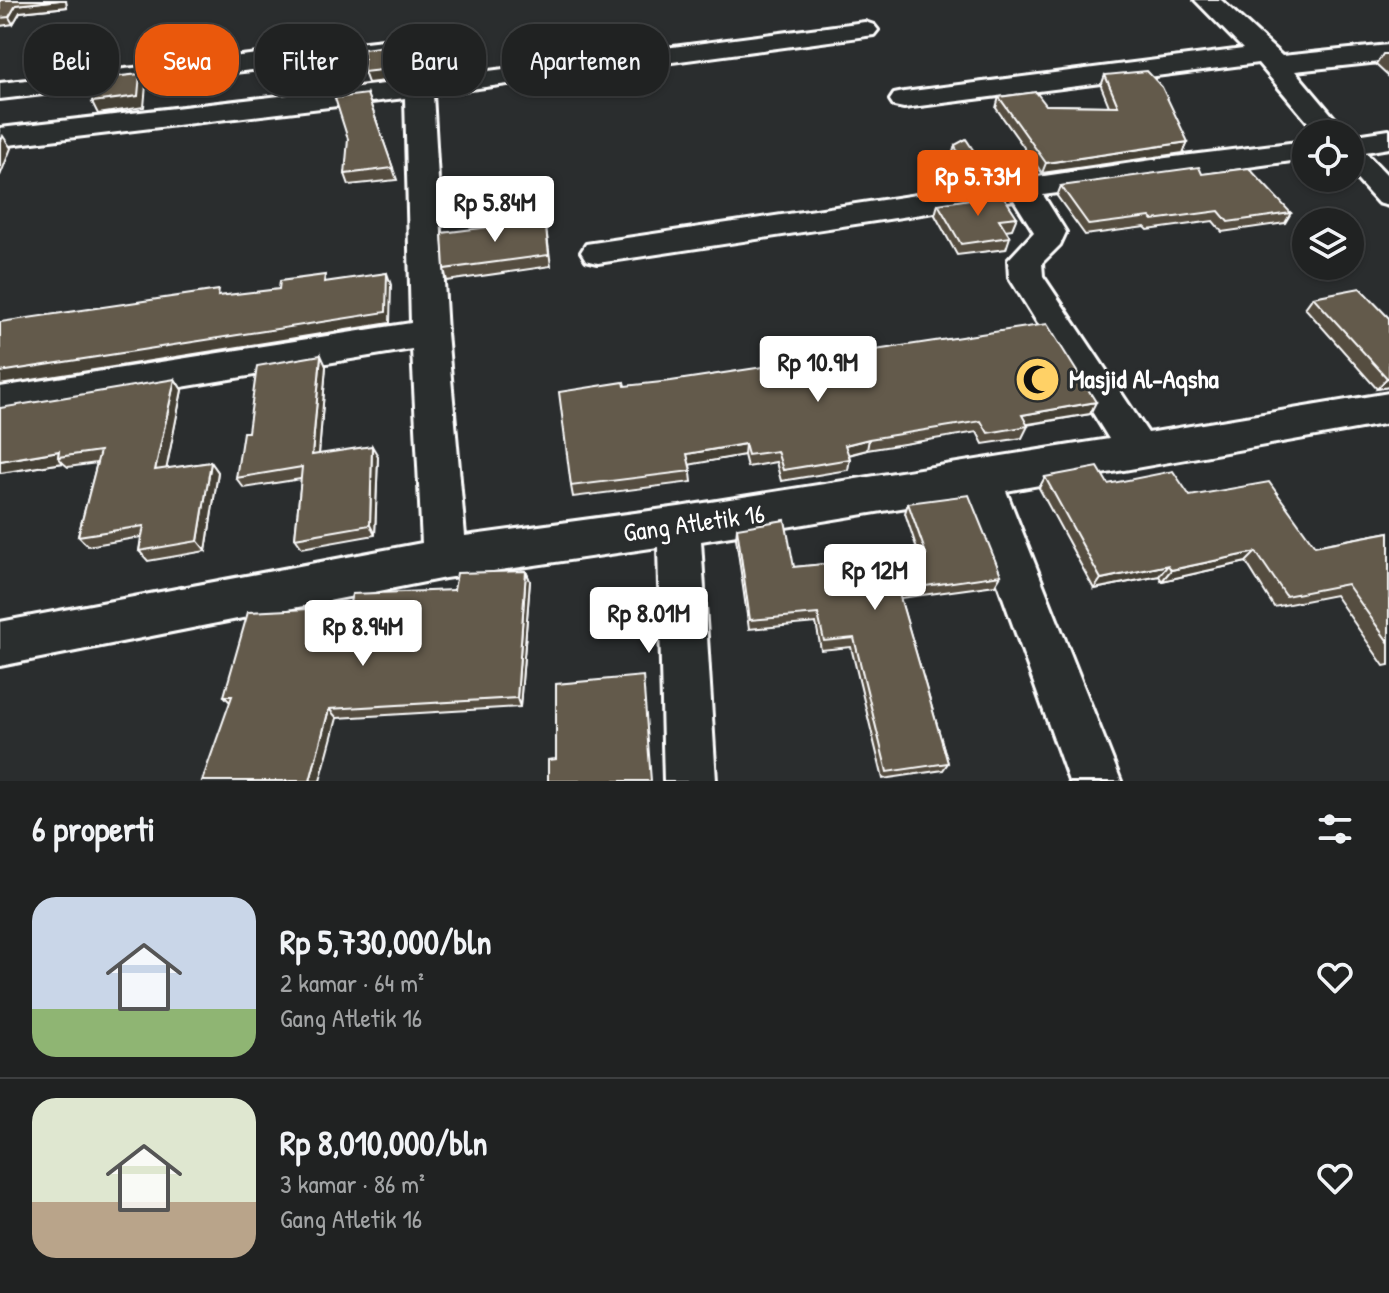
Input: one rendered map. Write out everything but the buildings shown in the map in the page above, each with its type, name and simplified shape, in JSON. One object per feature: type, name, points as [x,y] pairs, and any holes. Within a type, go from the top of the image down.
[{"type":"street","points":[[1207,0],[1270,60],[1321,120]]},
{"type":"street","points":[[486,79],[865,30]]},
{"type":"street","points":[[0,91],[383,48]]},
{"type":"street","points":[[904,100],[1270,60],[1389,53]]},
{"type":"street","points":[[0,137],[383,92]]},
{"type":"street","points":[[419,96],[429,333],[445,558]]},
{"type":"street","points":[[1364,143],[1389,139]]},
{"type":"street","points":[[598,252],[1023,188],[1292,152]]},
{"type":"street","points":[[1364,169],[1389,196]]},
{"type":"street","points":[[1023,188],[1050,232],[1025,260],[1026,277],[1138,451]]},
{"type":"street","points":[[0,402],[429,333]]},
{"type":"street","name":"Gang Atletik 16","points":[[0,644],[445,558],[679,526],[1389,408]]},
{"type":"street","points":[[981,478],[1095,781]]},
{"type":"street","points":[[679,526],[690,781]]},
{"type":"place","name":"Masjid Al-Aqsha","points":[[1038,379]]}]
